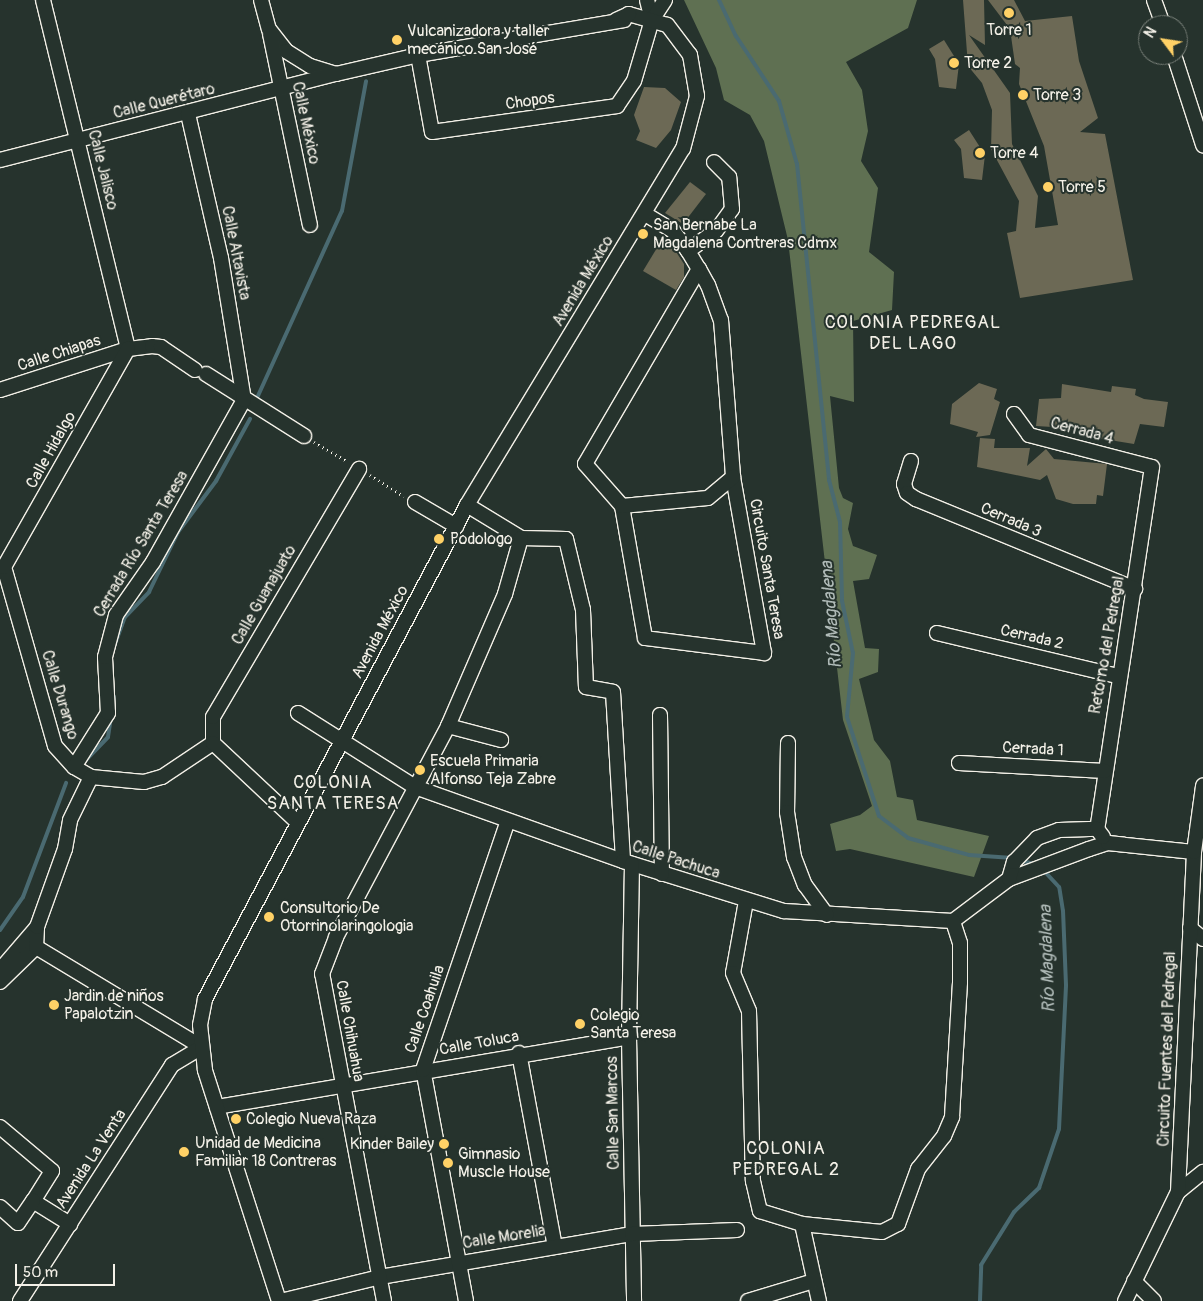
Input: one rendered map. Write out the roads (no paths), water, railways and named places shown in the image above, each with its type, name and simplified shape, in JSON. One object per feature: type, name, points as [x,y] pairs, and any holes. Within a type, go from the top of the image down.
[{"type":"street","name":"Calle Jalisco","points":[[43,0],[128,349]]},
{"type":"street","points":[[261,0],[269,29],[297,60],[336,74],[418,55],[619,18],[652,20]]},
{"type":"street","points":[[619,18],[634,0]]},
{"type":"street","points":[[647,0],[652,20]]},
{"type":"street","points":[[652,20],[665,0]]},
{"type":"street","points":[[1154,0],[1160,15]]},
{"type":"street","name":"Chopos","points":[[418,55],[432,132],[617,106],[634,82],[652,20]]},
{"type":"street","name":"Avenida México","points":[[280,1301],[217,1107],[202,1047],[202,1017],[216,971],[467,505],[683,149],[697,96],[690,54],[667,25],[652,20]]},
{"type":"street","name":"Calle México","points":[[269,29],[310,224]]},
{"type":"street","points":[[1177,65],[1203,145]]},
{"type":"street","name":"Calle Querétaro","points":[[0,160],[188,114],[336,74]]},
{"type":"street","name":"Calle Altavista","points":[[188,114],[222,258],[244,400]]},
{"type":"street","points":[[688,251],[716,231],[732,209],[729,178],[714,162]]},
{"type":"street","name":"Circuito Santa Teresa","points":[[622,506],[645,638],[764,653],[733,477],[721,320],[699,268],[688,251],[673,231],[645,214]]},
{"type":"street","points":[[699,268],[585,464],[622,506],[708,498],[733,477]]},
{"type":"street","name":"Calle Chiapas","points":[[0,390],[128,349],[161,347],[304,436]]},
{"type":"street","name":"Calle Hidalgo","points":[[2,567],[128,349]]},
{"type":"street","name":"Cerrada Río Santa Teresa","points":[[74,767],[108,713],[105,657],[116,614],[153,562],[244,400]]},
{"type":"street","name":"Cerrada 4","points":[[1014,414],[1029,434],[1152,467]]},
{"type":"street","name":"Cerrada 3","points":[[911,461],[904,484],[906,493],[916,499],[1135,589]]},
{"type":"street","name":"Retorno del Pedregal","points":[[1097,829],[1118,676],[1135,589],[1152,467]]},
{"type":"street","name":"Calle Guanajuato","points":[[213,742],[213,717],[359,469]]},
{"type":"street","points":[[415,502],[456,526]]},
{"type":"street","points":[[467,505],[521,538]]},
{"type":"street","name":"Calle San Marcos","points":[[521,538],[566,539],[583,610],[586,687],[613,692],[628,863],[634,1301]]},
{"type":"street","name":"Calle Chihuahua","points":[[384,1301],[323,990],[325,959],[448,726],[505,594],[521,538]]},
{"type":"street","name":"Calle Durango","points":[[2,567],[55,746],[74,767],[91,777],[144,782],[162,777],[213,742]]},
{"type":"street","name":"Cerrada 2","points":[[937,633],[1118,676]]},
{"type":"street","name":"Calle Pachuca","points":[[298,713],[415,786],[628,863],[746,901],[827,915],[953,921]]},
{"type":"street","points":[[660,715],[662,874]]},
{"type":"street","points":[[448,726],[502,740]]},
{"type":"street","points":[[213,742],[297,822]]},
{"type":"street","points":[[788,743],[787,812],[794,857],[805,885],[827,915]]},
{"type":"street","name":"Cerrada 1","points":[[959,763],[1105,771]]},
{"type":"street","points":[[0,982],[36,947],[37,927],[65,849],[70,820],[91,777]]},
{"type":"street","name":"Circuito Fuentes del Pedregal","points":[[1125,1301],[1178,1192],[1194,852],[1200,824],[1203,786]]},
{"type":"street","name":"Calle Coahuila","points":[[466,1301],[423,1070],[508,821]]},
{"type":"street","points":[[1009,879],[1014,862],[1037,838],[1059,830],[1097,829],[1108,843]]},
{"type":"street","points":[[746,901],[733,973],[749,1011],[753,1181],[760,1211],[802,1224],[882,1232],[898,1224],[918,1169],[944,1136],[952,1117],[959,1050],[960,942],[953,921],[1009,879],[1025,876],[1108,843],[1194,852]]},
{"type":"street","points":[[0,970],[37,927]]},
{"type":"street","points":[[1190,928],[1203,939]]},
{"type":"street","points":[[36,947],[202,1047]]},
{"type":"street","name":"Calle Toluca","points":[[217,1107],[342,1087],[519,1053],[629,1036]]},
{"type":"street","name":"Avenida La Venta","points":[[20,1301],[172,1065],[202,1047]]},
{"type":"street","points":[[519,1053],[555,1246]]},
{"type":"street","points":[[0,1127],[52,1171],[18,1223],[0,1207]]},
{"type":"street","points":[[1178,1192],[1203,1172]]},
{"type":"street","points":[[33,1201],[70,1224]]},
{"type":"street","points":[[802,1224],[819,1301]]},
{"type":"street","name":"Calle Morelia","points":[[280,1301],[380,1276],[632,1234],[737,1230]]},
{"type":"street","points":[[748,1301],[814,1281]]},
{"type":"street","points":[[1134,1281],[1154,1301]]},
{"type":"waterway","name":"Río Magdalena","points":[[719,0],[736,36],[779,101],[797,164],[829,480],[840,522],[842,601],[853,653],[847,717],[879,816],[908,838],[969,855],[1013,858]]},
{"type":"waterway","points":[[257,398],[342,211],[366,81]]},
{"type":"waterway","points":[[115,644],[125,617],[149,592],[178,532],[216,481],[250,419]]},
{"type":"waterway","points":[[85,761],[108,737],[114,696]]},
{"type":"waterway","points":[[0,930],[23,897],[66,783]]},
{"type":"waterway","name":"Río Magdalena","points":[[1019,860],[1034,864]]},
{"type":"waterway","name":"Río Magdalena","points":[[980,1301],[981,1265],[1014,1212],[1039,1188],[1059,1129],[1066,985],[1063,911],[1059,887],[1042,869]]},
{"type":"place","name":"Torre 1","points":[[1009,13]]},
{"type":"place","name":"Vulcanizadora y taller mecánico San José","points":[[397,40]]},
{"type":"place","name":"Torre 2","points":[[954,63]]},
{"type":"place","name":"Torre 3","points":[[1023,95]]},
{"type":"place","name":"Torre 4","points":[[980,153]]},
{"type":"place","name":"Torre 5","points":[[1048,187]]},
{"type":"place","name":"San Bernabe La Magdalena Contreras Cdmx","points":[[643,234]]},
{"type":"place","name":"Podologo","points":[[439,539]]},
{"type":"place","name":"Escuela Primaria Alfonso Teja Zabre","points":[[420,770]]},
{"type":"place","name":"Consultorio De Otorrinolaringologia","points":[[269,917]]},
{"type":"place","name":"Jardin de niños Papalotzin","points":[[54,1005]]},
{"type":"place","name":"Colegio Santa Teresa","points":[[580,1024]]},
{"type":"place","name":"Colegio Nueva Raza","points":[[236,1119]]},
{"type":"place","name":"Kinder Bailey","points":[[444,1144]]},
{"type":"place","name":"Unidad de Medicina Familiar 18 Contreras","points":[[184,1152]]},
{"type":"place","name":"Gimnasio Muscle House","points":[[448,1163]]},
{"type":"district","name":"COLONIA PEDREGAL DEL LAGO","points":[[913,334]]},
{"type":"district","name":"COLONIA SANTA TERESA","points":[[333,794]]},
{"type":"district","name":"COLONIA PEDREGAL 2","points":[[786,1160]]}]
